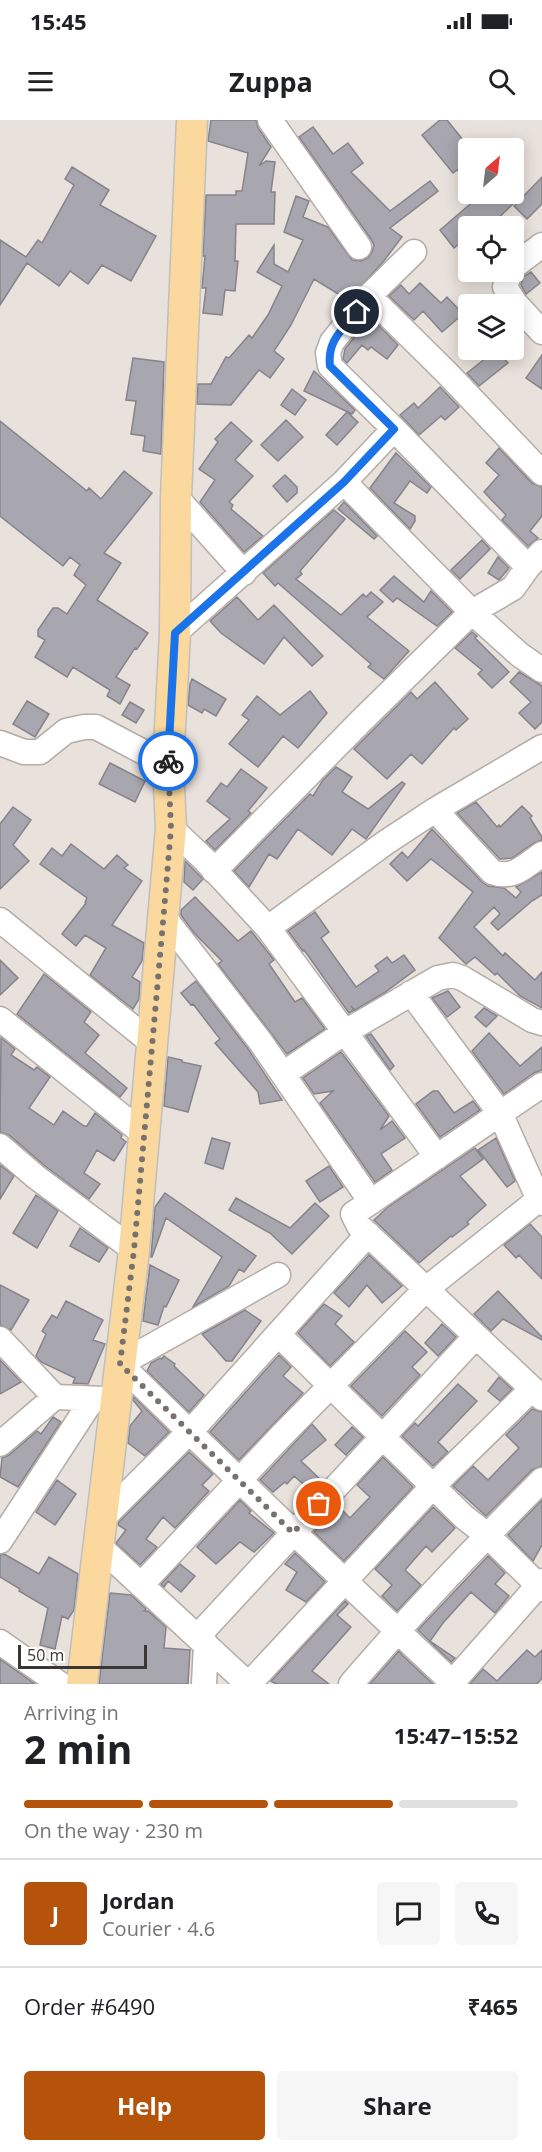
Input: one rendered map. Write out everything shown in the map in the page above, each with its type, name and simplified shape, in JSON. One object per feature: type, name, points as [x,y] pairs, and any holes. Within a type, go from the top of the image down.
[{"type":"main road","points":[[82,1684],[100,1533],[104,1399],[120,1364],[134,1250],[171,828],[168,765],[175,633],[176,497],[192,120]]},
{"type":"street","points":[[270,120],[359,247]]},
{"type":"street","points":[[524,259],[542,245]]},
{"type":"street","points":[[214,871],[472,612],[513,588],[535,559],[394,429],[330,366],[328,353],[332,342],[369,296],[414,252]]},
{"type":"street","points":[[507,282],[505,287],[515,303],[542,332]]},
{"type":"street","points":[[369,296],[447,373],[542,473]]},
{"type":"street","points":[[175,633],[344,482],[394,429]]},
{"type":"street","points":[[344,482],[472,612],[520,655],[542,670]]},
{"type":"street","points":[[176,497],[244,573]]},
{"type":"street","points":[[0,743],[24,752],[40,752],[66,730],[96,727],[168,765]]},
{"type":"street","points":[[268,928],[385,843],[435,810],[542,747]]},
{"type":"street","points":[[435,810],[492,872],[503,876],[511,875],[542,854]]},
{"type":"street","points":[[171,828],[268,928],[436,1157]]},
{"type":"street","points":[[164,917],[260,1041],[371,1202]]},
{"type":"street","points":[[0,920],[152,1043]]},
{"type":"street","points":[[283,1074],[345,1032],[411,993],[438,978],[453,975],[462,978],[532,1020],[542,1023]]},
{"type":"street","points":[[141,1585],[426,1289],[541,1200],[500,1113],[411,993]]},
{"type":"street","points":[[0,1019],[144,1134]]},
{"type":"street","points":[[368,1234],[100,1533],[141,1585],[249,1684],[433,1486],[537,1394],[368,1234],[359,1226],[353,1214],[542,1085]]},
{"type":"street","points":[[0,1146],[36,1177],[134,1250]]},
{"type":"street","points":[[278,1275],[120,1364],[293,1533],[453,1683],[541,1585],[464,1517],[278,1334]]},
{"type":"street","points":[[204,1684],[202,1640],[293,1533],[476,1336]]},
{"type":"street","points":[[0,1339],[55,1397]]},
{"type":"street","points":[[0,1444],[55,1397],[104,1399]]},
{"type":"street","points":[[0,1541],[104,1399]]},
{"type":"street","points":[[351,1684],[397,1630],[542,1480]]},
{"type":"street","points":[[0,1642],[60,1684]]},
{"type":"building","points":[[211,120],[256,120],[258,128],[271,147],[259,166],[266,161],[275,162],[271,192],[275,192],[274,224],[236,224],[235,261],[238,261],[235,291],[225,290],[222,315],[203,313],[206,288],[202,288],[206,195],[236,195],[236,191],[242,191],[248,153],[208,141]]},
{"type":"building","points":[[440,120],[447,120],[462,138],[458,138],[458,171],[453,173],[422,135]]},
{"type":"building","points":[[313,127],[333,154],[348,143],[363,163],[351,172],[390,211],[430,181],[438,191],[390,228],[402,237],[383,262],[348,300],[314,279],[291,325],[274,351],[284,359],[270,378],[259,370],[231,405],[197,404],[198,384],[211,384],[226,357],[229,358],[249,335],[252,338],[268,315],[282,286],[257,272],[274,245],[274,264],[288,272],[303,240],[284,232],[296,196],[309,201],[303,217],[328,227],[352,260],[361,261],[368,258],[372,252],[374,245],[371,239],[299,137]]},
{"type":"building","points":[[72,167],[109,190],[100,205],[156,236],[131,281],[102,265],[88,284],[70,271],[59,286],[27,263],[0,305],[0,240],[26,257],[38,240],[42,243],[74,185],[65,179]]},
{"type":"building","points":[[542,177],[542,204],[527,219],[514,206],[524,204],[524,196]]},
{"type":"building","points":[[470,204],[513,204],[500,216],[458,216],[458,245],[454,248],[440,230]]},
{"type":"building","points":[[531,272],[540,283],[526,294],[521,285],[524,282],[524,276]]},
{"type":"building","points":[[420,283],[441,303],[447,297],[458,309],[458,318],[442,332],[423,311],[414,320],[389,296],[401,285],[409,294]]},
{"type":"building","points":[[370,317],[398,345],[387,359],[371,347],[368,350],[362,345],[347,363],[343,359],[345,349]]},
{"type":"building","points":[[542,355],[542,389],[526,378]]},
{"type":"building","points":[[133,358],[164,362],[161,454],[143,451],[145,436],[131,434],[136,401],[126,400]]},
{"type":"building","points":[[483,360],[505,360],[508,363],[479,386],[467,373]]},
{"type":"building","points":[[314,371],[355,410],[352,414],[304,391]]},
{"type":"building","points":[[440,387],[459,407],[445,420],[441,416],[419,435],[400,415],[414,403],[418,408]]},
{"type":"building","points":[[292,389],[306,400],[295,415],[281,405]]},
{"type":"building","points":[[347,412],[358,422],[337,445],[326,435]]},
{"type":"building","points":[[286,420],[303,437],[278,461],[261,445]]},
{"type":"building","points":[[0,421],[87,491],[89,488],[101,499],[124,471],[152,493],[104,553],[121,563],[97,600],[148,633],[116,677],[130,685],[120,704],[107,696],[110,690],[73,667],[67,677],[35,657],[45,640],[38,636],[38,630],[53,608],[58,608],[67,614],[86,585],[74,575],[80,565],[70,557],[63,566],[0,516]]},
{"type":"building","points":[[231,422],[252,441],[235,460],[253,476],[229,502],[233,505],[231,509],[263,536],[244,552],[200,502],[215,480],[199,469],[218,442],[215,439]]},
{"type":"building","points":[[499,448],[532,483],[542,487],[542,516],[530,531],[538,538],[528,546],[502,520],[506,515],[484,492],[499,475],[486,463]]},
{"type":"building","points":[[396,453],[431,487],[427,493],[410,481],[394,503],[415,516],[410,529],[370,488]]},
{"type":"building","points":[[285,475],[297,487],[297,493],[287,502],[273,486]]},
{"type":"building","points":[[344,502],[377,536],[374,539],[338,509]]},
{"type":"building","points":[[334,510],[345,519],[300,571],[302,574],[296,579],[341,615],[363,594],[366,597],[371,592],[383,602],[367,617],[409,651],[384,679],[368,667],[371,664],[278,583],[275,586],[263,573]]},
{"type":"building","points":[[482,540],[490,549],[460,579],[451,570]]},
{"type":"building","points":[[498,557],[509,568],[499,580],[488,573]]},
{"type":"building","points":[[394,576],[424,602],[431,591],[452,612],[437,626],[397,598],[393,602],[380,590]]},
{"type":"building","points":[[237,597],[258,620],[274,605],[323,656],[312,666],[284,637],[264,664],[221,633],[210,621]]},
{"type":"building","points":[[472,632],[477,636],[475,638],[509,672],[492,688],[478,674],[482,670],[455,648]]},
{"type":"building","points":[[519,672],[542,686],[542,722],[535,729],[519,713],[531,702],[510,682]]},
{"type":"building","points":[[192,679],[226,699],[216,716],[204,709],[202,713],[188,705]]},
{"type":"building","points":[[435,682],[468,719],[456,730],[454,728],[422,764],[411,754],[387,779],[354,749],[411,692],[417,699]]},
{"type":"building","points":[[310,691],[327,713],[298,748],[283,736],[258,767],[229,744],[249,720],[242,715],[257,696],[280,715]]},
{"type":"building","points":[[27,701],[49,714],[35,737],[13,724]]},
{"type":"building","points":[[130,702],[144,710],[136,723],[122,715]]},
{"type":"building","points":[[110,763],[145,781],[135,802],[99,784]]},
{"type":"building","points":[[336,767],[352,777],[342,792],[368,809],[402,782],[405,784],[366,839],[352,829],[332,855],[298,829],[277,859],[269,854],[249,887],[234,871],[310,794],[313,796],[323,780]]},
{"type":"building","points":[[241,769],[267,788],[248,811],[251,813],[215,850],[206,841],[230,819],[207,801],[221,783],[227,787]]},
{"type":"building","points":[[476,802],[497,827],[499,825],[500,827],[522,806],[532,816],[530,818],[542,840],[512,858],[500,859],[457,813]]},
{"type":"building","points":[[13,807],[31,820],[13,845],[29,861],[0,889],[0,824]]},
{"type":"building","points":[[432,829],[482,882],[488,886],[504,888],[516,898],[521,892],[516,887],[542,872],[542,895],[498,930],[491,923],[500,914],[494,907],[474,927],[503,956],[505,953],[535,980],[542,972],[542,1008],[520,996],[497,973],[495,975],[475,957],[466,964],[439,938],[473,892],[431,859],[407,881],[390,864],[402,852],[408,858]]},
{"type":"building","points":[[71,844],[104,869],[117,855],[128,865],[124,868],[142,881],[112,925],[144,943],[142,961],[132,977],[140,982],[139,999],[133,1009],[90,975],[106,948],[85,935],[76,946],[62,934],[86,903],[87,898],[40,864],[52,848],[62,856]]},
{"type":"building","points":[[185,861],[203,879],[193,890],[184,882]]},
{"type":"building","points":[[195,897],[238,941],[251,931],[274,960],[269,964],[295,1002],[302,998],[325,1029],[287,1054],[218,964],[222,961],[194,933],[181,915],[181,910]]},
{"type":"building","points":[[315,912],[329,932],[321,938],[356,987],[379,971],[375,966],[387,957],[392,963],[404,955],[415,970],[384,993],[355,1010],[351,1006],[354,1010],[349,1013],[288,931]]},
{"type":"building","points":[[0,960],[18,978],[0,995]]},
{"type":"building","points":[[44,974],[91,1012],[84,1022],[99,1035],[85,1053],[127,1088],[120,1097],[17,1014]]},
{"type":"building","points":[[196,981],[248,1049],[282,1100],[260,1104],[258,1092],[215,1043],[220,1039],[193,1004],[191,1005],[181,993]]},
{"type":"building","points":[[448,991],[460,1007],[447,1017],[432,998]]},
{"type":"building","points":[[484,1008],[497,1016],[486,1027],[475,1017]]},
{"type":"building","points":[[489,1033],[520,1066],[542,1047],[542,1070],[504,1094],[472,1051]]},
{"type":"building","points":[[371,1034],[394,1066],[390,1070],[366,1036]]},
{"type":"building","points":[[1,1038],[15,1049],[11,1055],[34,1070],[37,1067],[50,1077],[29,1108],[54,1125],[63,1111],[84,1126],[87,1126],[95,1113],[122,1135],[121,1138],[126,1142],[114,1161],[97,1150],[84,1173],[100,1184],[89,1199],[9,1135],[0,1132]]},
{"type":"building","points":[[341,1052],[389,1116],[380,1130],[392,1121],[405,1138],[381,1154],[392,1170],[375,1182],[320,1103],[333,1091],[314,1094],[303,1078]]},
{"type":"building","points":[[168,1057],[201,1066],[188,1112],[164,1106]]},
{"type":"building","points":[[433,1091],[438,1091],[454,1113],[473,1101],[480,1110],[440,1137],[416,1104]]},
{"type":"building","points":[[212,1138],[230,1143],[223,1169],[205,1163]]},
{"type":"building","points":[[496,1138],[515,1181],[507,1187],[478,1150]]},
{"type":"building","points":[[475,1148],[483,1159],[460,1176],[486,1205],[467,1222],[469,1224],[419,1263],[374,1220],[388,1207]]},
{"type":"building","points":[[0,1165],[14,1176],[0,1199]]},
{"type":"building","points":[[329,1166],[343,1187],[320,1202],[306,1181]]},
{"type":"building","points":[[165,1193],[256,1256],[244,1272],[239,1269],[229,1286],[193,1307],[222,1257],[166,1218],[151,1257],[155,1207]]},
{"type":"building","points":[[36,1195],[58,1211],[37,1248],[13,1233]]},
{"type":"building","points":[[236,1198],[290,1228],[315,1203],[329,1216],[292,1254],[270,1233],[229,1210]]},
{"type":"building","points":[[530,1224],[542,1237],[542,1279],[519,1255],[516,1258],[504,1245]]},
{"type":"building","points":[[80,1228],[108,1248],[99,1262],[70,1246]]},
{"type":"building","points":[[369,1255],[402,1286],[382,1303],[367,1285],[349,1307],[334,1293]]},
{"type":"building","points":[[150,1265],[179,1280],[166,1307],[164,1306],[158,1325],[143,1321]]},
{"type":"building","points":[[0,1285],[29,1300],[11,1330],[0,1325]]},
{"type":"building","points":[[498,1291],[542,1337],[542,1340],[503,1319],[491,1331],[474,1314]]},
{"type":"building","points":[[66,1301],[103,1320],[93,1340],[105,1344],[88,1384],[73,1383],[75,1378],[41,1362],[36,1356],[46,1334],[42,1331],[52,1315],[57,1318]]},
{"type":"building","points":[[324,1304],[342,1316],[335,1324],[354,1342],[330,1366],[298,1333]]},
{"type":"building","points":[[245,1310],[261,1321],[232,1361],[226,1361],[202,1334]]},
{"type":"building","points":[[442,1324],[456,1337],[438,1356],[425,1343]]},
{"type":"building","points":[[405,1331],[427,1352],[412,1367],[420,1375],[382,1416],[351,1386]]},
{"type":"building","points":[[279,1355],[291,1367],[283,1376],[303,1393],[239,1460],[210,1432]]},
{"type":"building","points":[[164,1356],[175,1364],[174,1366],[204,1395],[189,1412],[147,1371],[151,1363]]},
{"type":"building","points":[[0,1360],[21,1382],[0,1394]]},
{"type":"building","points":[[499,1377],[512,1389],[500,1401],[488,1391]]},
{"type":"building","points":[[458,1384],[477,1401],[438,1442],[448,1452],[433,1466],[402,1436],[415,1423],[418,1426]]},
{"type":"building","points":[[134,1397],[169,1432],[145,1456],[128,1443],[130,1426],[142,1411],[133,1400]]},
{"type":"building","points":[[532,1409],[542,1412],[542,1466],[532,1470],[486,1516],[453,1486],[473,1466],[488,1480],[519,1448],[506,1435]]},
{"type":"building","points":[[53,1417],[61,1422],[18,1487],[0,1477],[2,1458],[9,1455],[37,1431],[41,1434]]},
{"type":"building","points":[[312,1424],[326,1440],[301,1461],[322,1481],[312,1492],[294,1476],[287,1484],[285,1482],[273,1492],[260,1480]]},
{"type":"building","points":[[352,1427],[363,1437],[346,1455],[335,1445]]},
{"type":"building","points":[[189,1452],[213,1474],[202,1485],[209,1491],[175,1528],[163,1517],[146,1539],[157,1547],[140,1565],[116,1543],[126,1530],[118,1525],[119,1522]]},
{"type":"building","points":[[383,1457],[413,1487],[344,1561],[314,1532],[338,1506],[350,1518],[370,1497],[357,1485]]},
{"type":"building","points":[[57,1480],[76,1494],[55,1525],[36,1512]]},
{"type":"building","points":[[240,1500],[251,1511],[249,1513],[274,1533],[254,1552],[240,1542],[216,1564],[197,1547]]},
{"type":"building","points":[[542,1500],[542,1545],[533,1561],[508,1535]]},
{"type":"building","points":[[433,1507],[455,1528],[432,1552],[426,1546],[405,1570],[421,1585],[397,1611],[382,1596],[392,1585],[375,1569]]},
{"type":"building","points":[[295,1553],[325,1582],[306,1602],[286,1590],[297,1572],[285,1564]]},
{"type":"building","points":[[4,1554],[39,1574],[49,1557],[78,1574],[74,1610],[68,1619],[62,1616],[55,1649],[40,1645],[48,1608],[0,1577],[0,1555]]},
{"type":"building","points":[[488,1556],[505,1573],[495,1584],[509,1596],[495,1613],[471,1592],[443,1623],[430,1641],[455,1658],[451,1662],[418,1630]]},
{"type":"building","points":[[180,1564],[195,1576],[181,1592],[168,1581],[164,1587],[161,1584]]},
{"type":"building","points":[[110,1593],[131,1595],[146,1609],[144,1611],[148,1611],[166,1627],[164,1648],[190,1650],[188,1684],[99,1684]]},
{"type":"building","points":[[345,1601],[348,1604],[337,1615],[351,1627],[312,1671],[329,1684],[276,1684],[271,1681]]},
{"type":"building","points":[[527,1650],[535,1657],[542,1650],[542,1678],[537,1684],[470,1684],[483,1669],[497,1681]]},
{"type":"building","points":[[399,1651],[402,1655],[433,1684],[370,1684]]},
{"type":"building","points":[[0,1659],[35,1684],[0,1684]]},
{"type":"way so far","points":[[168,761],[171,828],[134,1250],[120,1364],[293,1533],[319,1504]]},
{"type":"route","points":[[168,761],[175,633],[344,482],[394,429],[330,366],[328,353],[332,342],[357,312]]}]
